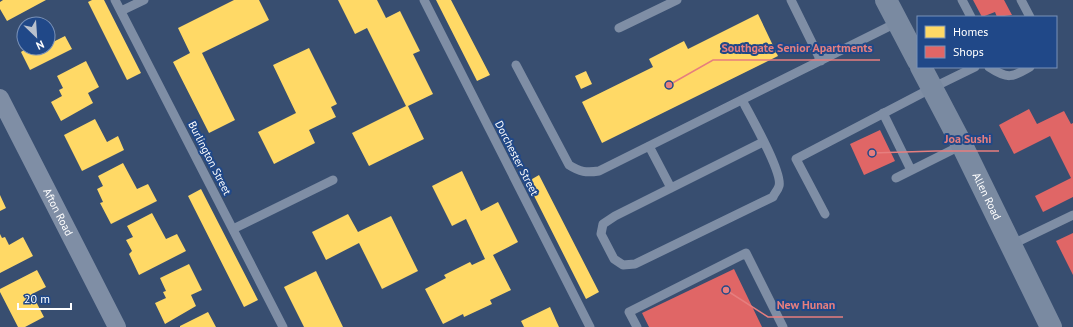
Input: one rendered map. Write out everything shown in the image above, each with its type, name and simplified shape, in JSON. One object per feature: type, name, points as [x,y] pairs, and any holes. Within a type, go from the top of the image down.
[{"type":"main road","points":[[886,0],[917,59]]},
{"type":"main road","name":"Allen Road","points":[[922,68],[962,145],[1051,327]]},
{"type":"street","name":"Afton Road","points":[[0,98],[117,327]]},
{"type":"lane","name":"Burlington Street","points":[[115,0],[283,327]]},
{"type":"lane","points":[[121,11],[144,0]]},
{"type":"lane","name":"Dorchester Street","points":[[424,0],[590,327]]},
{"type":"lane","points":[[619,28],[677,0]]},
{"type":"lane","points":[[791,0],[821,61]]},
{"type":"lane","points":[[962,0],[970,16]]},
{"type":"lane","points":[[1022,0],[1030,16]]},
{"type":"lane","points":[[516,65],[569,165],[580,172],[599,172],[898,22]]},
{"type":"lane","points":[[825,214],[796,159],[973,68]]},
{"type":"lane","points":[[990,68],[1001,75],[1010,76],[1018,74],[1028,68]]},
{"type":"lane","points":[[742,100],[763,142],[779,175],[779,186],[772,197],[635,264],[623,265],[614,259],[601,234],[603,224],[614,216],[763,142]]},
{"type":"lane","points":[[883,113],[911,170]]},
{"type":"lane","points":[[896,178],[962,145]]},
{"type":"lane","points":[[649,146],[671,188]]},
{"type":"lane","points":[[233,229],[333,180]]},
{"type":"lane","points":[[1011,246],[1073,215]]},
{"type":"lane","points":[[637,327],[629,312],[746,253],[783,327]]},
{"type":"building: Homes","points":[[3,0],[46,0],[7,21],[0,9],[0,2]]},
{"type":"building: Homes","points":[[92,0],[104,0],[141,73],[127,80],[88,2]]},
{"type":"building: Homes","points":[[234,0],[259,0],[269,20],[202,53],[235,120],[209,133],[173,62],[190,53],[178,28]]},
{"type":"building: Homes","points":[[338,0],[377,0],[386,18],[400,11],[420,51],[413,54],[433,94],[408,106],[424,139],[369,166],[352,133],[406,106],[367,28],[355,34]]},
{"type":"building: Homes","points":[[436,0],[451,0],[490,75],[477,81]]},
{"type":"building: Homes","points":[[758,14],[778,56],[602,143],[582,102],[653,67],[649,59],[684,41],[688,49]]},
{"type":"building: Homes","points":[[65,36],[72,49],[30,70],[23,56],[56,56],[56,40]]},
{"type":"building: Homes","points":[[309,48],[337,104],[331,107],[336,117],[309,130],[315,143],[274,164],[258,132],[296,113],[273,65]]},
{"type":"building: Homes","points":[[86,61],[99,87],[88,93],[93,103],[61,121],[51,102],[62,96],[59,90],[63,88],[57,76]]},
{"type":"building: Homes","points":[[586,71],[592,84],[581,89],[575,76]]},
{"type":"building: Homes","points":[[95,119],[107,142],[118,136],[124,150],[82,171],[64,135]]},
{"type":"building: Homes","points":[[123,163],[137,189],[148,184],[157,201],[111,224],[100,203],[103,202],[97,189],[103,186],[98,176]]},
{"type":"building: Homes","points":[[462,171],[481,211],[498,202],[518,242],[493,255],[511,290],[490,300],[492,304],[464,317],[463,314],[443,324],[425,289],[446,278],[444,275],[470,262],[472,265],[485,259],[466,219],[452,226],[432,186]]},
{"type":"building: Homes","points":[[539,175],[599,292],[586,299],[527,182]]},
{"type":"building: Homes","points":[[201,189],[258,300],[244,307],[188,196]]},
{"type":"building: Homes","points":[[0,195],[6,208],[0,211]]},
{"type":"building: Homes","points":[[152,213],[166,239],[177,234],[186,251],[139,275],[129,254],[132,251],[126,240],[133,237],[127,226]]},
{"type":"building: Homes","points":[[348,214],[358,232],[391,216],[418,271],[382,289],[359,243],[326,260],[312,232]]},
{"type":"building: Homes","points":[[0,234],[2,238],[5,237],[9,245],[23,237],[33,256],[0,273]]},
{"type":"building: Homes","points":[[189,264],[202,290],[191,295],[196,306],[165,324],[155,303],[166,298],[163,292],[166,291],[160,278]]},
{"type":"building: Homes","points":[[37,270],[46,287],[32,294],[44,317],[25,327],[18,327],[0,292],[0,289]]},
{"type":"building: Homes","points":[[316,271],[343,327],[304,327],[284,287]]},
{"type":"building: Homes","points":[[550,307],[559,327],[524,327],[521,321]]},
{"type":"building: Homes","points":[[208,312],[216,327],[180,327],[180,326]]},
{"type":"building: Shops","points":[[973,0],[1004,0],[1012,15],[997,16],[995,12],[981,16]]},
{"type":"building: Shops","points":[[1029,109],[1037,124],[1064,111],[1071,124],[1073,123],[1073,197],[1043,212],[1035,196],[1071,178],[1050,136],[1014,154],[999,125]]},
{"type":"building: Shops","points":[[880,130],[895,161],[864,175],[850,144]]},
{"type":"building: Shops","points":[[1073,233],[1073,275],[1056,241]]},
{"type":"building: Shops","points":[[734,269],[762,327],[649,327],[642,313]]},
{"type":"place","name":"Southgate Senior Apartments","points":[[669,85]]},
{"type":"place","name":"Joa Sushi","points":[[872,153]]},
{"type":"place","name":"New Hunan","points":[[726,290]]}]
